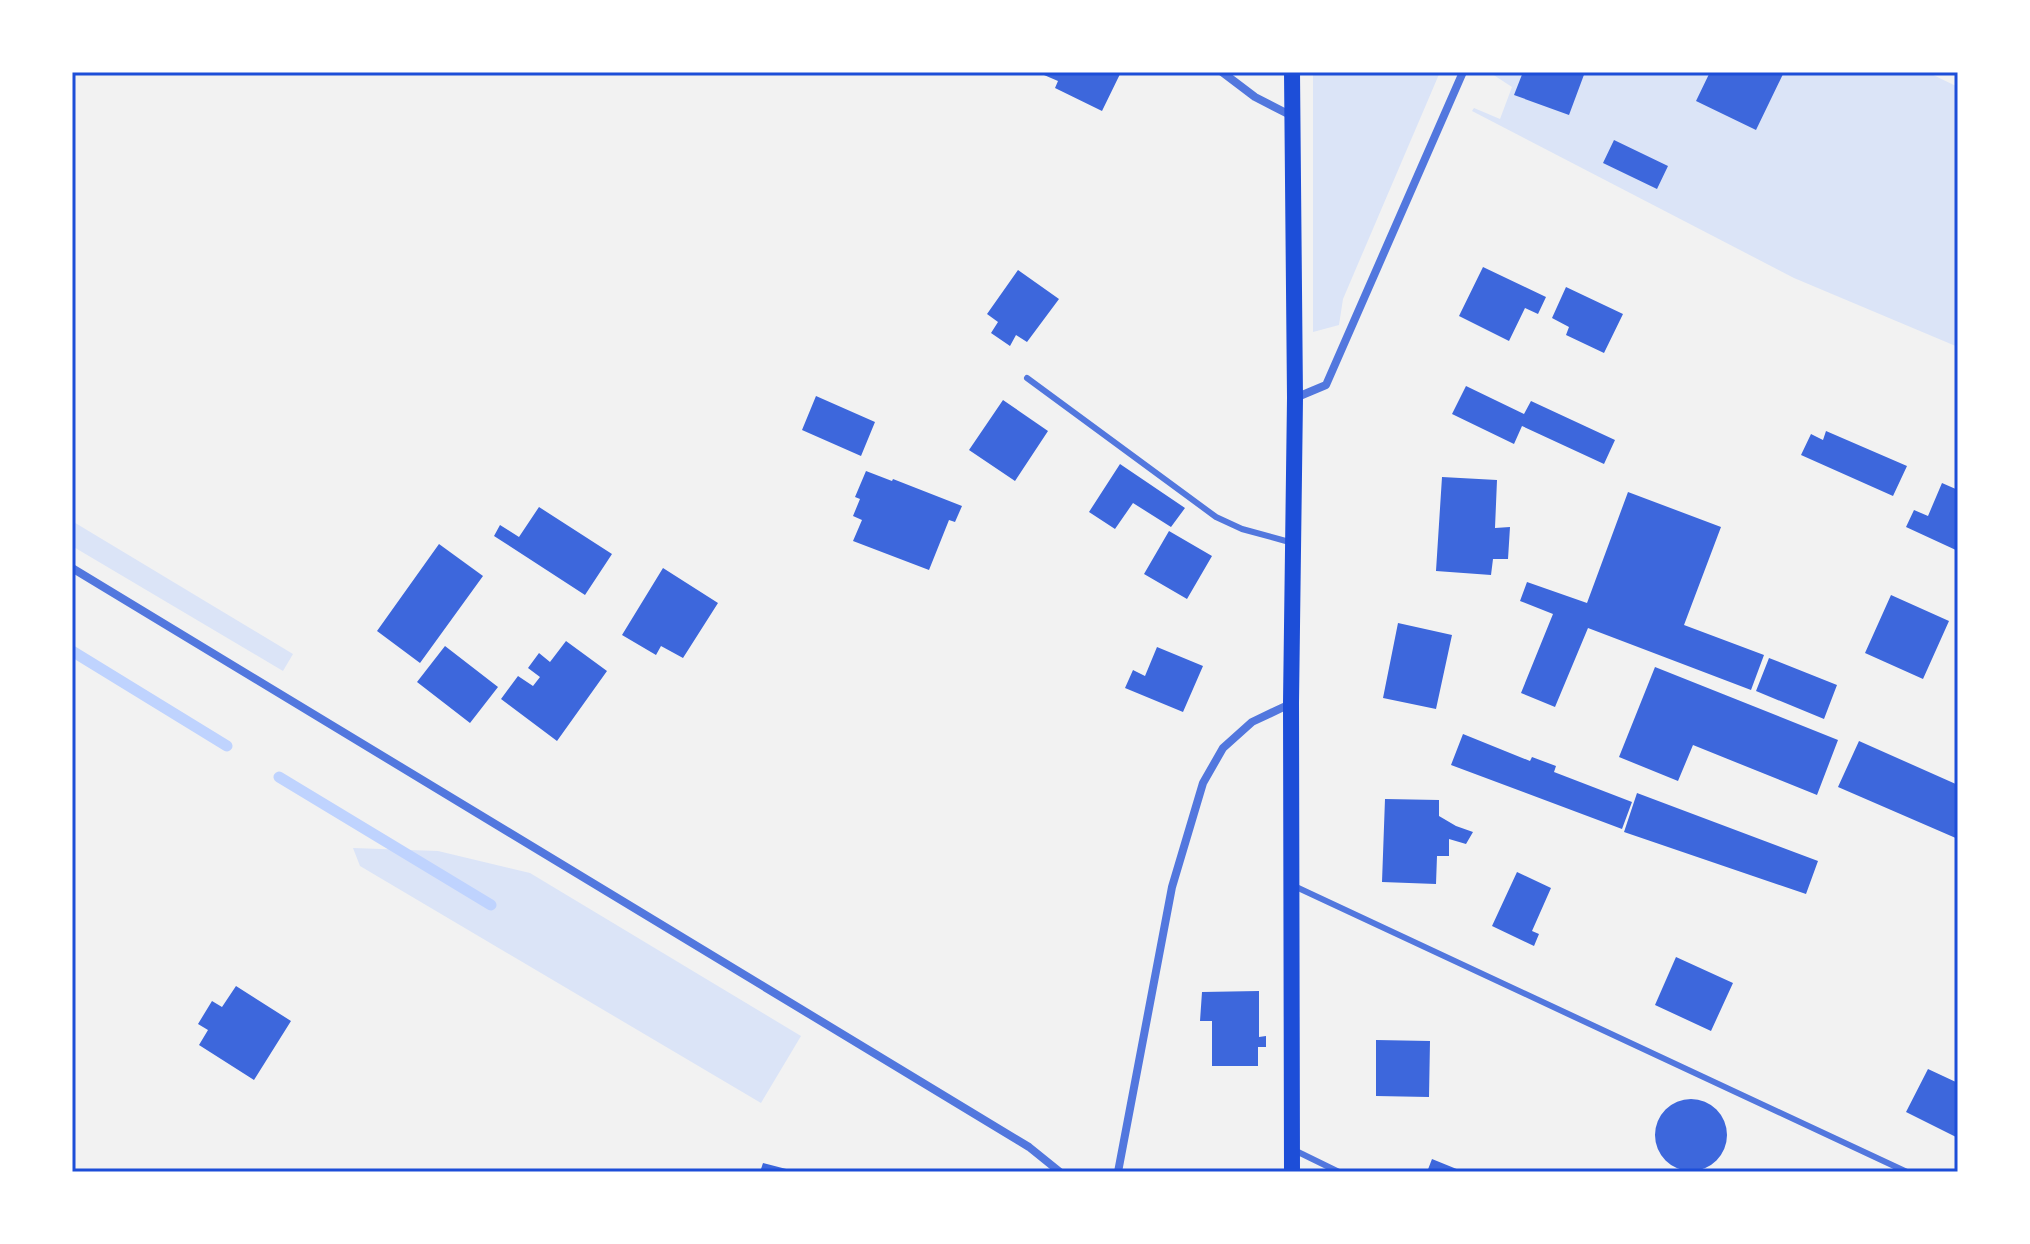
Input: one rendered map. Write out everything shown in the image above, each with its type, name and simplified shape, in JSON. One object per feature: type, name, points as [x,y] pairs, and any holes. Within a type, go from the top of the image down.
[{"type":"main road","points":[[1292,72],[1295,398],[1291,703],[1292,1172]]},
{"type":"street","points":[[1222,72],[1255,97],[1292,116]]},
{"type":"street","points":[[1295,398],[1326,385],[1463,72]]},
{"type":"street","points":[[72,568],[1015,1138],[1060,1172]]},
{"type":"street","points":[[1118,1172],[1172,887],[1203,783],[1223,748],[1252,722],[1291,703]]},
{"type":"lane","points":[[1027,378],[1216,517],[1242,529],[1293,543]]},
{"type":"lane","points":[[1291,885],[1907,1172]]},
{"type":"lane","points":[[1291,1148],[1339,1172]]},
{"type":"shaded area","points":[[1313,72],[1440,72],[1343,299],[1339,325],[1313,332]]},
{"type":"shaded area","points":[[1489,72],[1927,72],[1958,87],[1958,347],[1794,278],[1472,111],[1474,108],[1500,119],[1512,87]]},
{"type":"shaded area","points":[[72,521],[293,654],[283,671],[72,546]]},
{"type":"shaded area","points":[[353,848],[438,851],[530,873],[801,1036],[761,1103],[360,866]]},
{"type":"building","points":[[1046,72],[1121,72],[1102,111],[1055,88],[1058,81],[1044,75]]},
{"type":"building","points":[[1523,72],[1585,72],[1569,115],[1514,95]]},
{"type":"building","points":[[1710,72],[1784,72],[1756,130],[1696,101]]},
{"type":"building","points":[[1614,140],[1668,166],[1657,189],[1603,163]]},
{"type":"building","points":[[1483,267],[1546,297],[1538,314],[1525,308],[1509,341],[1459,316]]},
{"type":"building","points":[[1018,270],[1059,299],[1027,342],[1016,335],[1010,346],[991,333],[998,322],[987,314]]},
{"type":"building","points":[[1566,287],[1623,314],[1604,353],[1566,335],[1569,327],[1552,318]]},
{"type":"building","points":[[1466,386],[1524,414],[1531,401],[1615,440],[1604,464],[1522,426],[1514,444],[1452,414]]},
{"type":"building","points":[[816,396],[875,422],[861,456],[802,430]]},
{"type":"building","points":[[1003,400],[1048,431],[1015,481],[969,450]]},
{"type":"building","points":[[1826,431],[1907,466],[1893,496],[1801,455],[1811,434],[1823,440]]},
{"type":"building","points":[[1120,464],[1185,508],[1171,527],[1133,503],[1115,529],[1089,512]]},
{"type":"building","points":[[866,471],[962,506],[955,522],[949,520],[929,570],[853,541],[862,520],[853,516],[860,499],[855,497]]},
{"type":"building","points":[[1442,477],[1497,480],[1495,528],[1510,527],[1508,559],[1493,559],[1491,575],[1436,571]]},
{"type":"building","points":[[1942,483],[1958,490],[1958,551],[1906,527],[1914,510],[1928,516]]},
{"type":"building","points":[[1628,492],[1721,527],[1684,625],[1764,655],[1751,690],[1588,628],[1555,707],[1521,693],[1553,614],[1520,601],[1527,582],[1587,603]]},
{"type":"building","points":[[539,507],[612,554],[585,595],[494,536],[500,525],[519,537]]},
{"type":"building","points":[[1169,531],[1212,556],[1187,599],[1144,574]]},
{"type":"building","points":[[439,544],[483,576],[420,663],[377,631]]},
{"type":"building","points":[[663,568],[718,603],[683,658],[661,646],[656,655],[622,635]]},
{"type":"building","points":[[1891,595],[1949,621],[1923,679],[1865,653]]},
{"type":"building","points":[[1398,623],[1452,635],[1436,709],[1383,698]]},
{"type":"building","points":[[566,641],[607,671],[557,741],[501,699],[518,676],[533,686],[540,677],[528,668],[539,653],[550,662]]},
{"type":"building","points":[[445,646],[498,687],[470,723],[417,682]]},
{"type":"building","points":[[1157,647],[1203,666],[1183,712],[1125,688],[1133,670],[1145,676]]},
{"type":"building","points":[[1769,658],[1837,685],[1824,719],[1756,691]]},
{"type":"building","points":[[1655,667],[1838,740],[1817,795],[1693,745],[1678,781],[1619,757]]},
{"type":"building","points":[[1463,734],[1530,761],[1532,757],[1556,766],[1554,772],[1632,802],[1622,829],[1451,765]]},
{"type":"building","points":[[1859,741],[1958,785],[1958,839],[1838,787]]},
{"type":"building","points":[[1637,793],[1818,861],[1806,894],[1624,832]]},
{"type":"building","points":[[1385,799],[1439,800],[1439,816],[1473,832],[1466,844],[1449,839],[1449,856],[1437,856],[1436,884],[1382,882]]},
{"type":"building","points":[[1517,872],[1551,888],[1532,931],[1539,934],[1534,946],[1492,926]]},
{"type":"building","points":[[1676,957],[1733,983],[1711,1031],[1655,1005]]},
{"type":"building","points":[[236,986],[291,1021],[254,1080],[199,1045],[208,1030],[198,1024],[212,1001],[222,1007]]},
{"type":"building","points":[[1259,991],[1259,1037],[1266,1036],[1266,1047],[1258,1047],[1258,1066],[1212,1066],[1212,1021],[1200,1021],[1202,992]]},
{"type":"building","points":[[1376,1040],[1430,1041],[1429,1097],[1376,1096]]},
{"type":"building","points":[[1928,1069],[1958,1083],[1958,1138],[1906,1112]]},
{"type":"building","points":[[1691,1099],[1711,1105],[1721,1115],[1727,1135],[1721,1155],[1711,1165],[1691,1171],[1671,1165],[1661,1155],[1655,1135],[1661,1115],[1671,1105]]},
{"type":"building","points":[[1432,1159],[1464,1172],[1427,1172]]},
{"type":"building","points":[[763,1163],[794,1171],[794,1172],[760,1172]]},
{"type":"waterway","points":[[72,651],[227,746]]},
{"type":"waterway","points":[[279,777],[491,905]]}]
